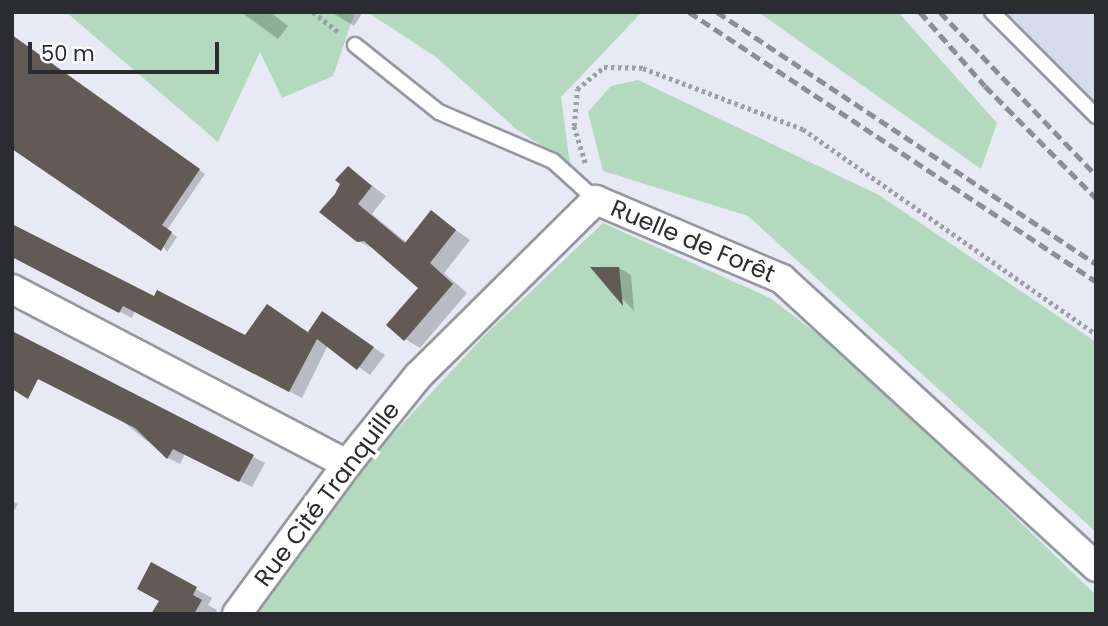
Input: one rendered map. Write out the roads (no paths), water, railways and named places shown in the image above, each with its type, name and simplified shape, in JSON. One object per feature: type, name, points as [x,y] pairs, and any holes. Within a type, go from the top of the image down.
[{"type":"street","name":"Ruelle de Forêt","points":[[418,376],[596,200],[782,279],[1096,568]]},
{"type":"street","points":[[12,289],[347,464]]},
{"type":"street","name":"Rue Cité Tranquille","points":[[237,614],[347,464],[418,376]]},
{"type":"lane","points":[[992,12],[1096,116]]},
{"type":"lane","points":[[355,46],[439,112],[554,161],[596,200]]},
{"type":"railway","points":[[689,12],[1096,281]]},
{"type":"railway","points":[[717,12],[1096,264]]},
{"type":"railway","points":[[920,12],[985,86],[1096,198]]},
{"type":"railway","points":[[940,12],[1096,175]]}]
